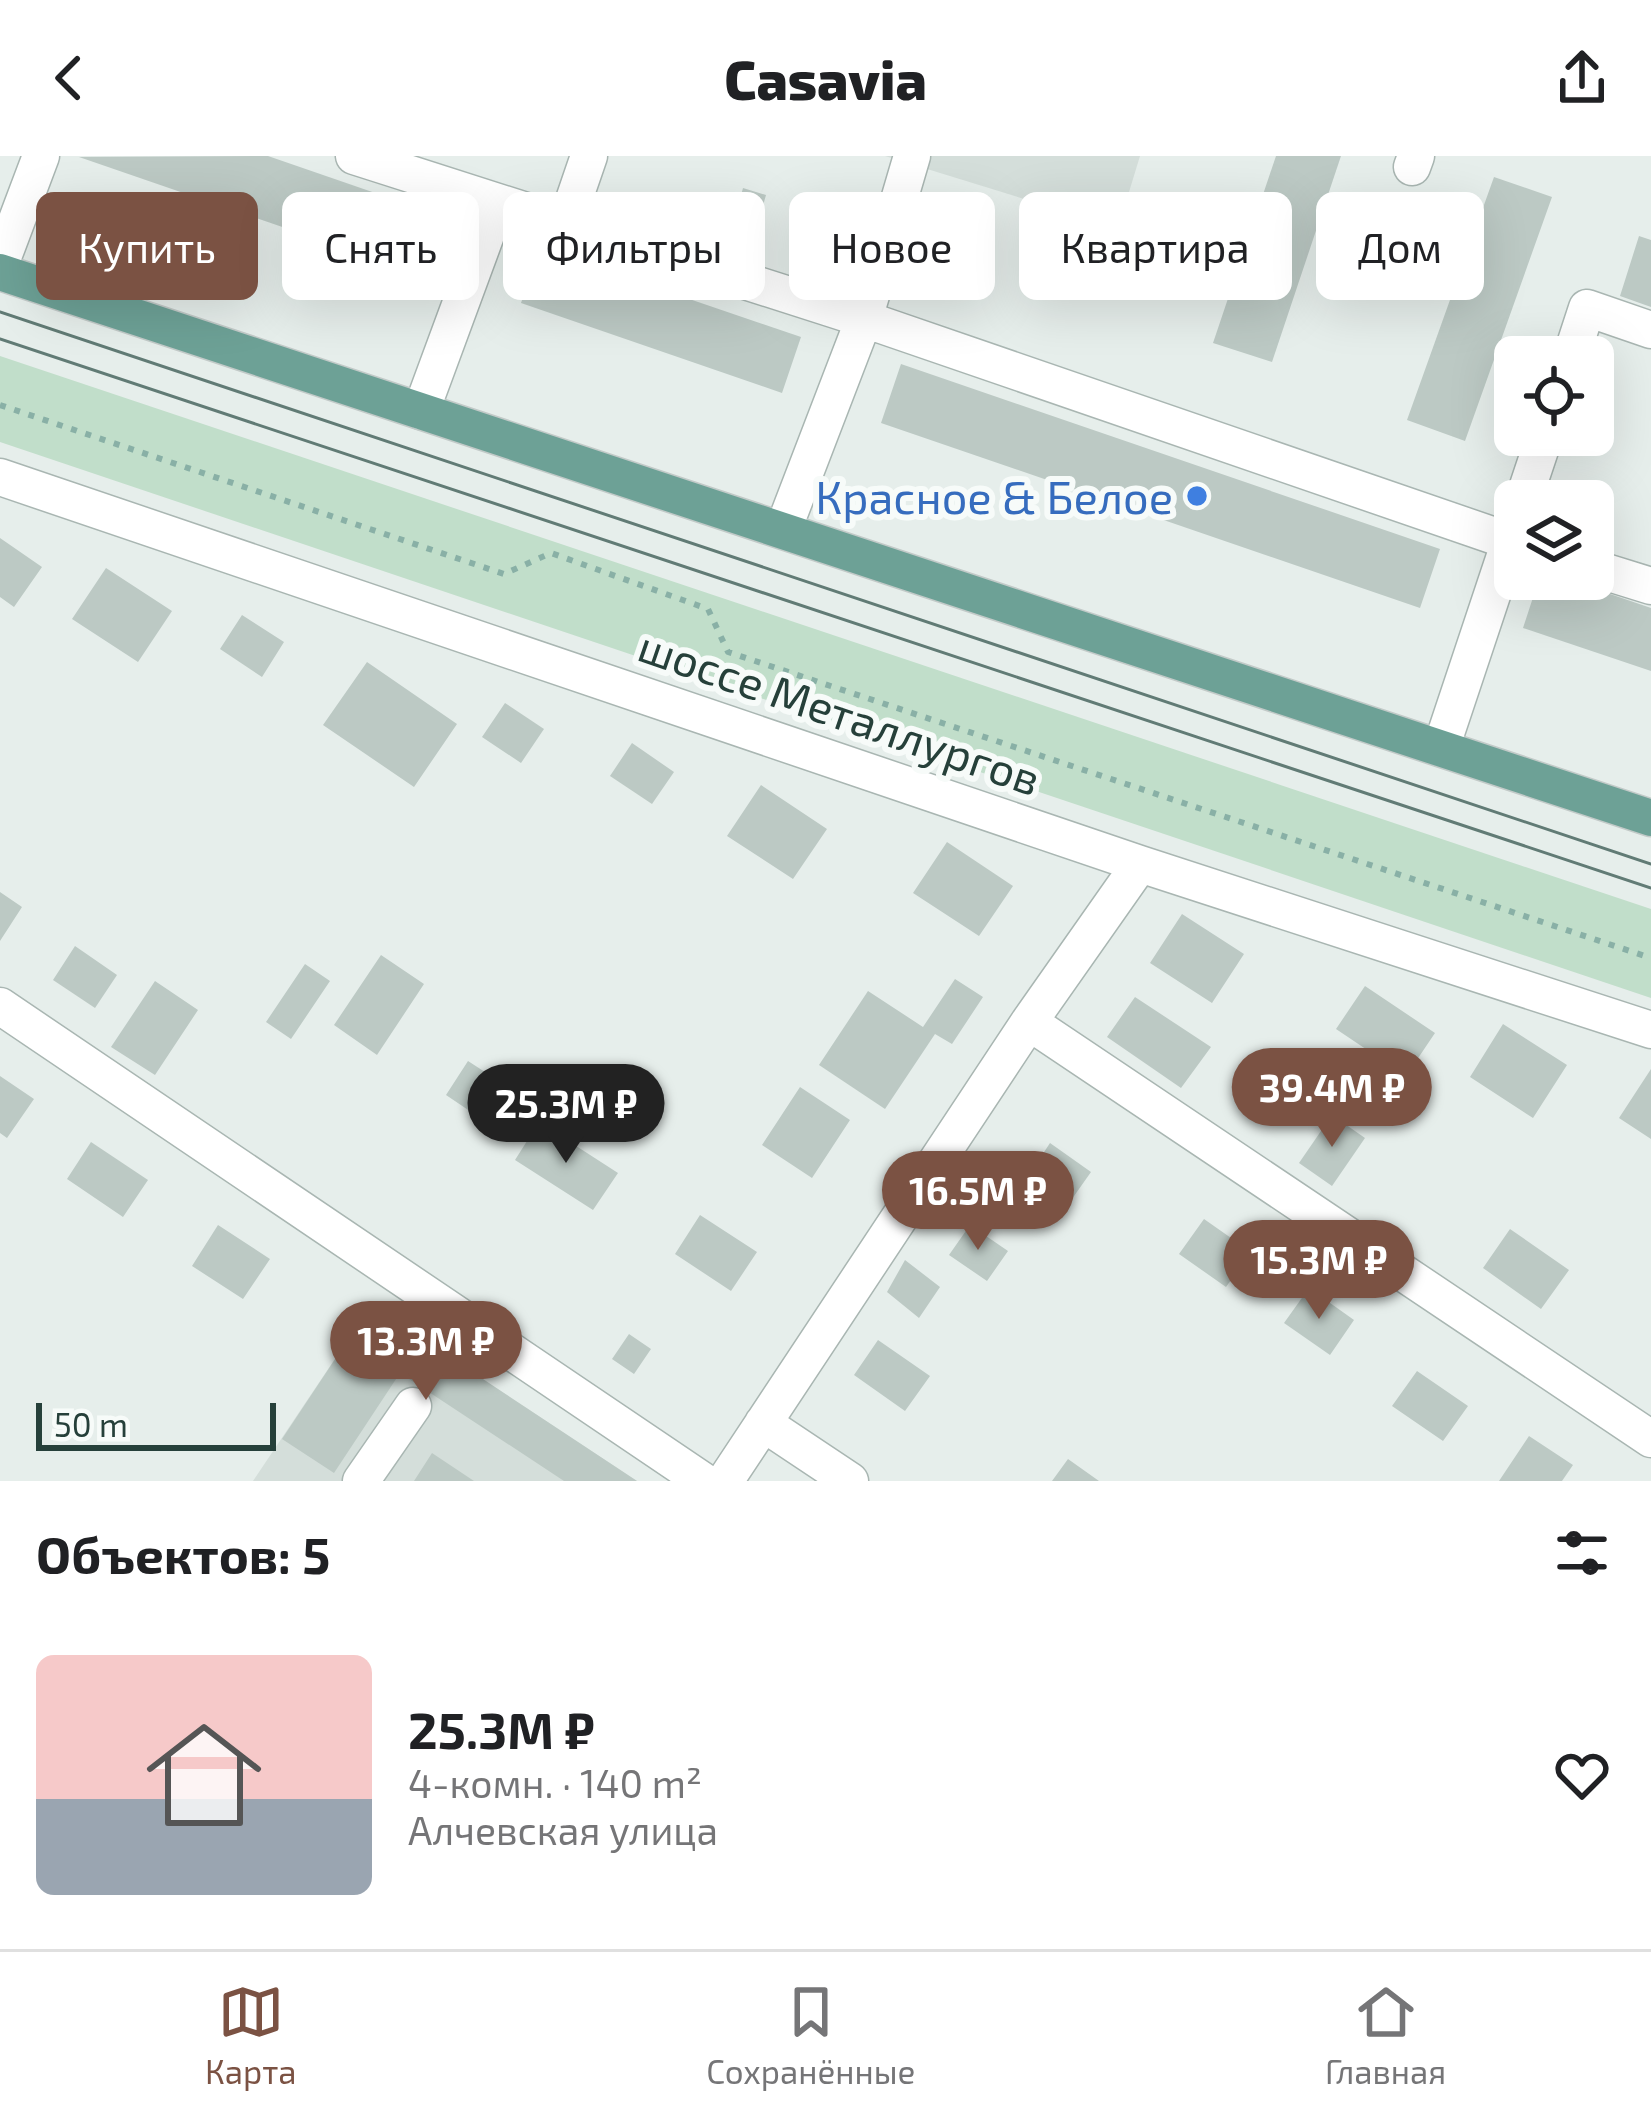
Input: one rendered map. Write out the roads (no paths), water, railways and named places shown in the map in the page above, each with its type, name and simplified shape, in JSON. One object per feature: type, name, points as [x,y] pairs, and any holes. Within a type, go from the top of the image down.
[{"type":"main road","points":[[0,269],[1651,818]]},
{"type":"street","points":[[0,269],[40,156]]},
{"type":"street","points":[[354,156],[503,207]]},
{"type":"street","points":[[577,192],[590,156]]},
{"type":"street","points":[[783,530],[864,319],[912,156]]},
{"type":"street","points":[[421,411],[497,205]]},
{"type":"street","points":[[765,288],[1494,530]]},
{"type":"street","points":[[1578,336],[1587,308],[1651,330]]},
{"type":"street","name":"шоссе Металлургов","points":[[0,477],[1140,863],[1651,1030]]},
{"type":"street","points":[[1614,575],[1651,586]]},
{"type":"street","points":[[1441,748],[1494,592]]},
{"type":"street","points":[[725,1481],[1140,863]]},
{"type":"street","points":[[0,1006],[703,1481]]},
{"type":"street","points":[[1029,1022],[1651,1438]]},
{"type":"street","points":[[361,1481],[413,1406]]},
{"type":"street","points":[[763,1423],[850,1481]]},
{"type":"tram line","points":[[0,312],[1651,864]]},
{"type":"tram line","points":[[0,339],[1651,888]]},
{"type":"place","name":"Красное & Белое","points":[[1197,496]]}]
